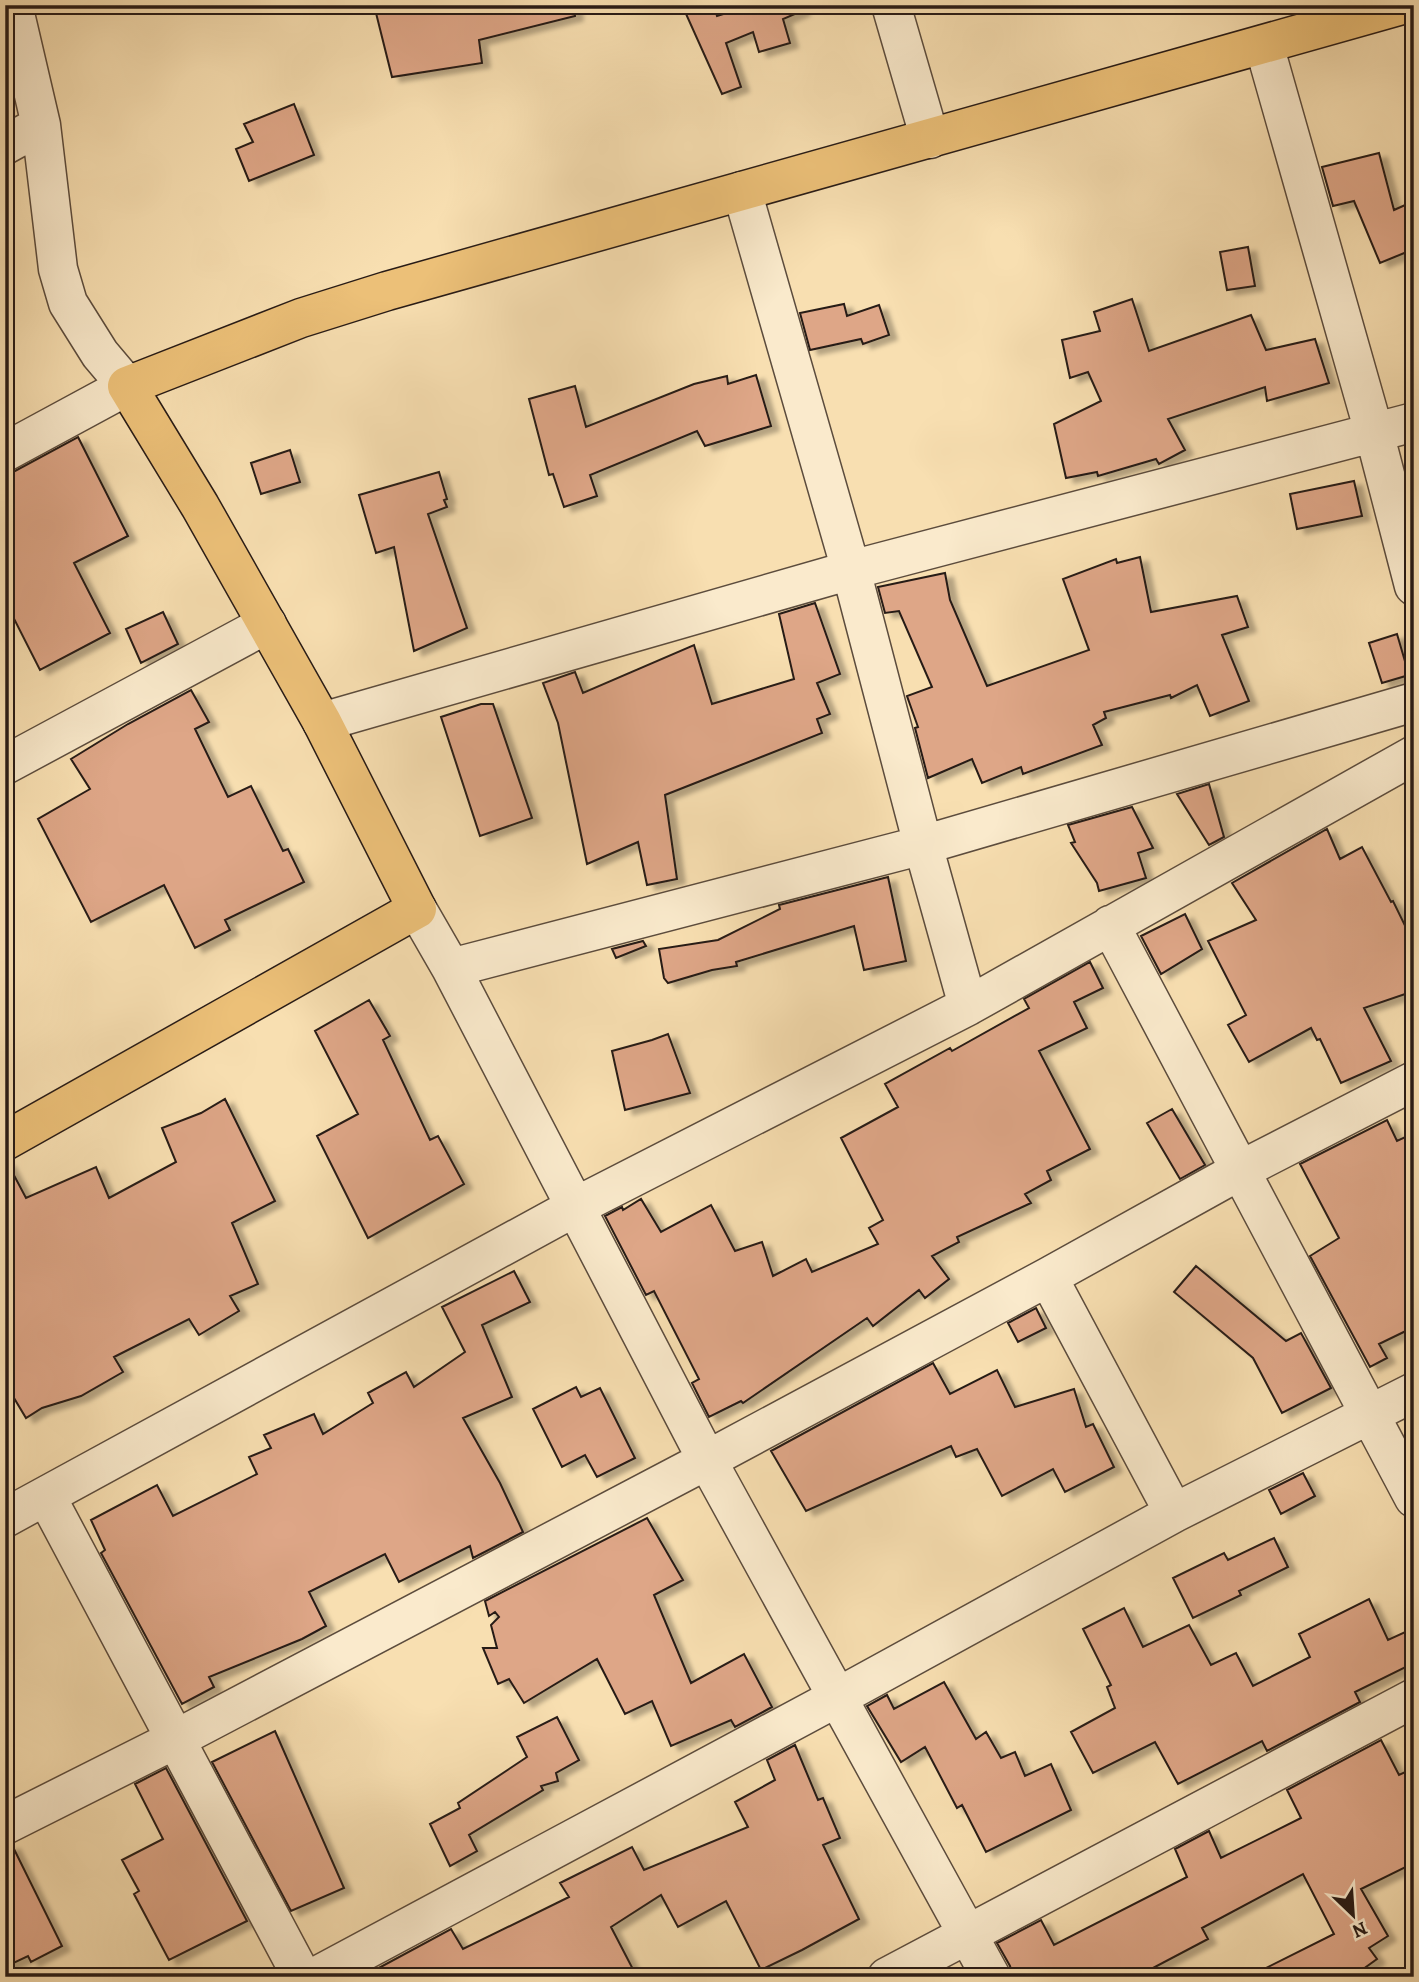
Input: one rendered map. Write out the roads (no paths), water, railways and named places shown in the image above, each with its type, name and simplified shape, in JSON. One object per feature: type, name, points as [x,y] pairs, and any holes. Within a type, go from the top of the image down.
[{"type":"main road","points":[[5,1142],[416,909],[322,722],[200,506],[127,386],[301,318],[387,291],[1402,5]]},
{"type":"street","points":[[5,453],[127,386],[100,354],[68,303],[58,269],[41,125],[13,5]]},
{"type":"street","points":[[891,5],[930,139]]},
{"type":"street","points":[[1264,45],[1374,432],[1414,586]]},
{"type":"street","points":[[5,145],[41,125]]},
{"type":"street","points":[[742,191],[851,570],[968,1006]]},
{"type":"street","points":[[322,722],[851,570],[1414,422]]},
{"type":"street","points":[[5,765],[267,624]]},
{"type":"street","points":[[451,968],[923,845],[1414,702]]},
{"type":"street","points":[[5,1518],[575,1207],[968,1006],[1414,755]]},
{"type":"street","points":[[416,909],[451,968],[707,1460],[991,1977]]},
{"type":"street","points":[[1110,925],[1414,1498]]},
{"type":"street","points":[[5,1825],[176,1739],[707,1460],[1239,1171],[1414,1082]]},
{"type":"street","points":[[1048,1276],[1174,1513]]},
{"type":"street","points":[[315,1977],[838,1697],[1174,1513],[1414,1392]]},
{"type":"street","points":[[46,1496],[302,1977]]},
{"type":"street","points":[[887,1977],[1414,1698]]}]
